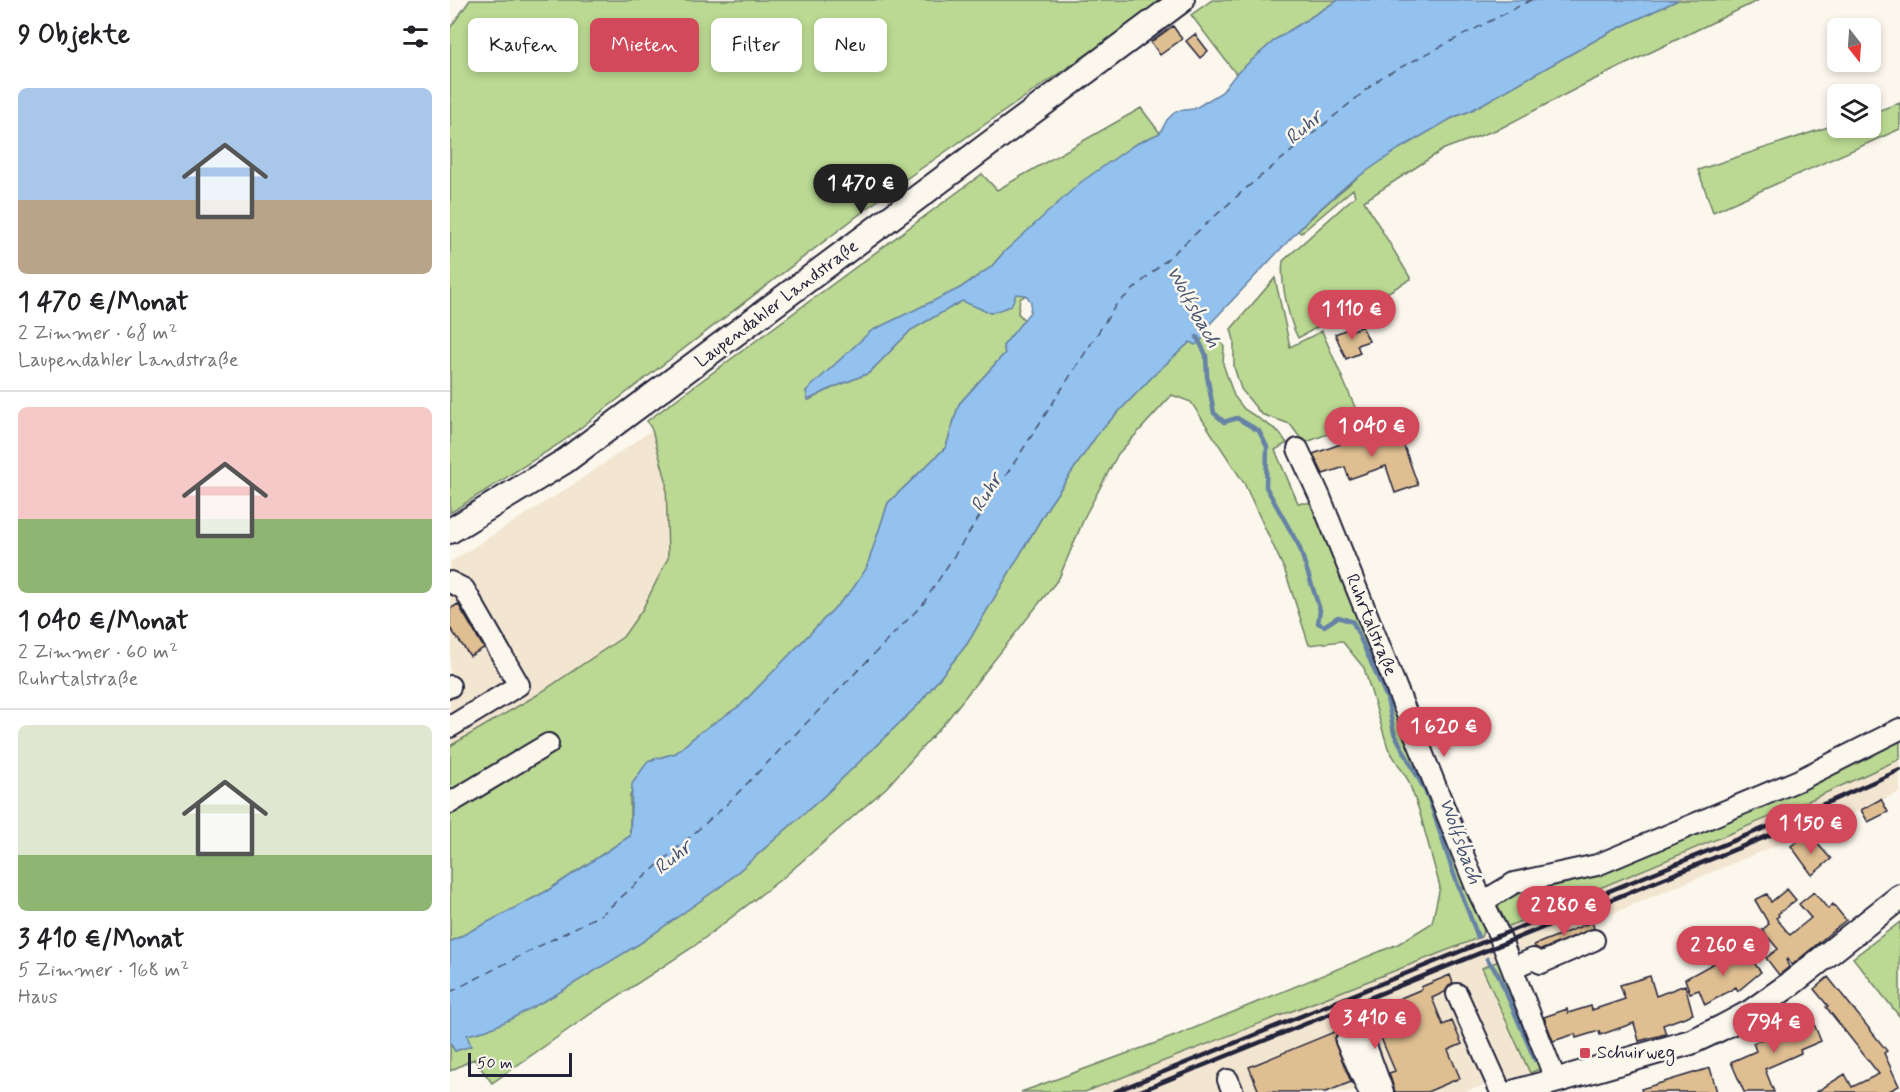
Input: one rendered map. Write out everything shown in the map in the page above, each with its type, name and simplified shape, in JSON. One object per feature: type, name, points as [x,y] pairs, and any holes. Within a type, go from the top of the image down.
[{"type":"main road","name":"Laupendahler Landstraße","points":[[450,531],[565,461],[1182,0]]},
{"type":"main road","points":[[1516,1092],[1558,1086],[1690,1042],[1751,1012],[1823,959],[1900,897]]},
{"type":"street","name":"Ruhrtalstraße","points":[[1298,449],[1320,497],[1558,1086]]},
{"type":"street","points":[[450,582],[464,589],[519,685],[450,727]]},
{"type":"street","points":[[1484,901],[1514,883],[1608,861],[1799,780],[1900,729]]},
{"type":"street","points":[[450,803],[548,744]]},
{"type":"street","points":[[1512,968],[1533,959],[1541,963],[1594,940]]},
{"type":"street","points":[[1457,994],[1501,1092]]},
{"type":"street","points":[[1369,1092],[1355,1042],[1383,1092]]},
{"type":"shaded area","points":[[652,430],[666,480],[668,558],[642,610],[624,637],[537,695],[450,746],[450,562],[574,484]]},
{"type":"shaded area","points":[[1900,759],[1900,792],[1838,820],[1515,952],[1483,968],[1530,1073],[1462,1092],[1085,1092],[1504,928],[1808,801]]},
{"type":"green space","points":[[470,0],[1162,0],[903,181],[562,442],[450,513],[450,28]]},
{"type":"green space","points":[[1212,0],[1338,0],[1276,39],[1236,74],[1191,15]]},
{"type":"green space","points":[[1678,0],[1759,0],[1589,82],[1501,128],[1444,149],[1364,201],[1411,279],[1380,297],[1372,297],[1298,338],[1286,301],[1283,261],[1355,196],[1353,189],[1301,233],[1298,231],[1335,196],[1378,162],[1423,133],[1470,111],[1610,32]]},
{"type":"green space","points":[[1900,103],[1900,129],[1881,137],[1881,110]]},
{"type":"green space","points":[[1141,108],[1160,133],[1134,145],[1004,252],[991,267],[806,391],[809,400],[869,373],[911,330],[962,301],[991,313],[1016,294],[1026,295],[1020,299],[1018,313],[1024,320],[1003,346],[1005,353],[959,404],[946,447],[888,503],[866,570],[852,590],[741,705],[699,733],[676,753],[648,761],[630,796],[630,836],[547,891],[450,942],[450,746],[537,695],[623,637],[642,610],[668,558],[666,480],[652,430],[647,421],[982,174],[997,190]]},
{"type":"green space","points":[[1827,127],[1827,138],[1880,138],[1713,212],[1698,170]]},
{"type":"green space","points":[[1275,278],[1290,347],[1322,331],[1361,421],[1304,443],[1290,424],[1261,414],[1241,389],[1234,367],[1234,340],[1231,329]]},
{"type":"green space","points":[[1203,338],[1221,341],[1224,347],[1223,364],[1234,396],[1244,409],[1278,431],[1287,443],[1275,450],[1298,503],[1318,503],[1487,923],[1481,937],[1085,1092],[1021,1092],[1175,1036],[1398,944],[1432,923],[1440,887],[1419,810],[1408,780],[1388,748],[1364,668],[1342,641],[1309,645],[1285,571],[1244,483],[1191,402],[1172,395],[1118,454],[1086,514],[1059,578],[947,720],[886,788],[785,876],[693,947],[592,1013],[492,1083],[474,1059],[450,1071],[450,1043],[455,1051],[470,1046],[467,1035],[487,1030],[639,944],[724,884],[824,796],[918,705],[967,644],[1048,507],[1099,432],[1156,373],[1190,342],[1195,344]]},
{"type":"green space","points":[[1900,736],[1900,759],[1808,801],[1504,928],[1497,908],[1504,895]]},
{"type":"green space","points":[[1900,922],[1900,1017],[1853,958]]},
{"type":"green space","points":[[1501,960],[1544,1067],[1530,1073],[1482,968]]},
{"type":"water","name":"Ruhr","points":[[1338,0],[1678,0],[1610,32],[1470,111],[1454,117],[1399,149],[1348,184],[1311,217],[1207,327],[1203,338],[1195,345],[1190,342],[1156,373],[1099,432],[1048,507],[967,644],[918,705],[824,796],[724,884],[639,944],[555,995],[487,1030],[467,1035],[471,1046],[455,1051],[450,1043],[450,942],[547,891],[630,836],[632,784],[648,761],[676,753],[699,733],[741,705],[852,590],[866,569],[888,503],[946,447],[959,404],[1005,353],[1003,346],[1030,312],[1031,302],[1026,295],[1016,294],[1011,306],[991,313],[962,301],[911,330],[869,373],[808,400],[806,391],[871,331],[960,288],[991,267],[1004,252],[1081,182],[1134,145],[1160,133],[1167,120],[1176,111],[1194,109],[1222,92],[1236,74],[1276,39]]},
{"type":"building","points":[[1173,26],[1182,39],[1160,55],[1151,42]]},
{"type":"building","points":[[1195,34],[1208,51],[1200,58],[1186,41]]},
{"type":"building","points":[[1362,326],[1369,341],[1357,345],[1360,353],[1346,359],[1335,334]]},
{"type":"building","points":[[1396,424],[1418,485],[1395,493],[1386,466],[1349,479],[1345,467],[1323,474],[1313,454]]},
{"type":"building","points":[[458,604],[484,648],[470,656],[450,628],[450,609]]},
{"type":"building","points":[[1881,799],[1888,812],[1868,822],[1861,810]]},
{"type":"building","points":[[1805,836],[1811,844],[1815,841],[1831,859],[1812,875],[1791,846]]},
{"type":"building","points":[[1787,889],[1796,900],[1776,918],[1790,935],[1811,918],[1799,904],[1814,892],[1828,909],[1833,904],[1846,920],[1792,965],[1787,959],[1789,967],[1779,975],[1766,958],[1778,949],[1762,930],[1769,924],[1755,900],[1767,894],[1771,902]]},
{"type":"building","points":[[1592,922],[1594,928],[1541,950],[1534,945]]},
{"type":"building","points":[[1744,950],[1761,972],[1738,991],[1736,987],[1705,1005],[1699,990],[1690,993],[1685,979],[1723,958],[1725,964]]},
{"type":"building","points":[[1450,975],[1453,983],[1445,992],[1432,998],[1443,1025],[1452,1021],[1462,1044],[1448,1050],[1460,1078],[1427,1092],[1395,1092],[1389,1073],[1395,1071],[1378,1031],[1372,1034],[1361,1032],[1356,1035],[1347,1029],[1337,1034],[1334,1040],[1351,1082],[1326,1092],[1259,1092],[1249,1067],[1349,1026],[1346,1021]]},
{"type":"building","points":[[1650,976],[1656,996],[1685,985],[1693,1014],[1663,1025],[1666,1034],[1639,1041],[1634,1023],[1600,1035],[1599,1031],[1576,1038],[1575,1034],[1553,1041],[1544,1017],[1567,1009],[1568,1013],[1591,1006],[1592,1010],[1625,999],[1620,985]]},
{"type":"building","points":[[1828,977],[1887,1051],[1884,1053],[1899,1086],[1887,1092],[1816,1092],[1845,1074],[1852,1087],[1879,1074],[1814,989]]},
{"type":"building","points":[[1810,1014],[1821,1041],[1765,1069],[1774,1092],[1744,1092],[1731,1062],[1756,1051],[1753,1043],[1790,1027],[1788,1024]]},
{"type":"building","points":[[1710,1068],[1717,1092],[1642,1092],[1641,1089]]},
{"type":"waterway","name":"Wolfsbach","points":[[1197,337],[1206,355],[1207,376],[1214,413],[1224,422],[1237,418],[1259,431],[1267,447],[1266,487],[1299,546],[1320,610],[1318,623],[1324,626],[1338,617],[1353,622],[1387,698],[1394,733],[1428,796],[1453,872],[1478,937]]},
{"type":"waterway","name":"Wolfsbach","points":[[1487,959],[1498,974],[1535,1060]]},
{"type":"ferry route","points":[[450,992],[602,914],[724,807],[923,604],[1116,305],[1244,190],[1382,77],[1531,0]]},
{"type":"railway","points":[[1114,1092],[1831,801],[1900,770]]},
{"type":"railway","points":[[1138,1092],[1822,814]]},
{"type":"place","name":"Schuirweg","points":[[1585,1053]]}]
